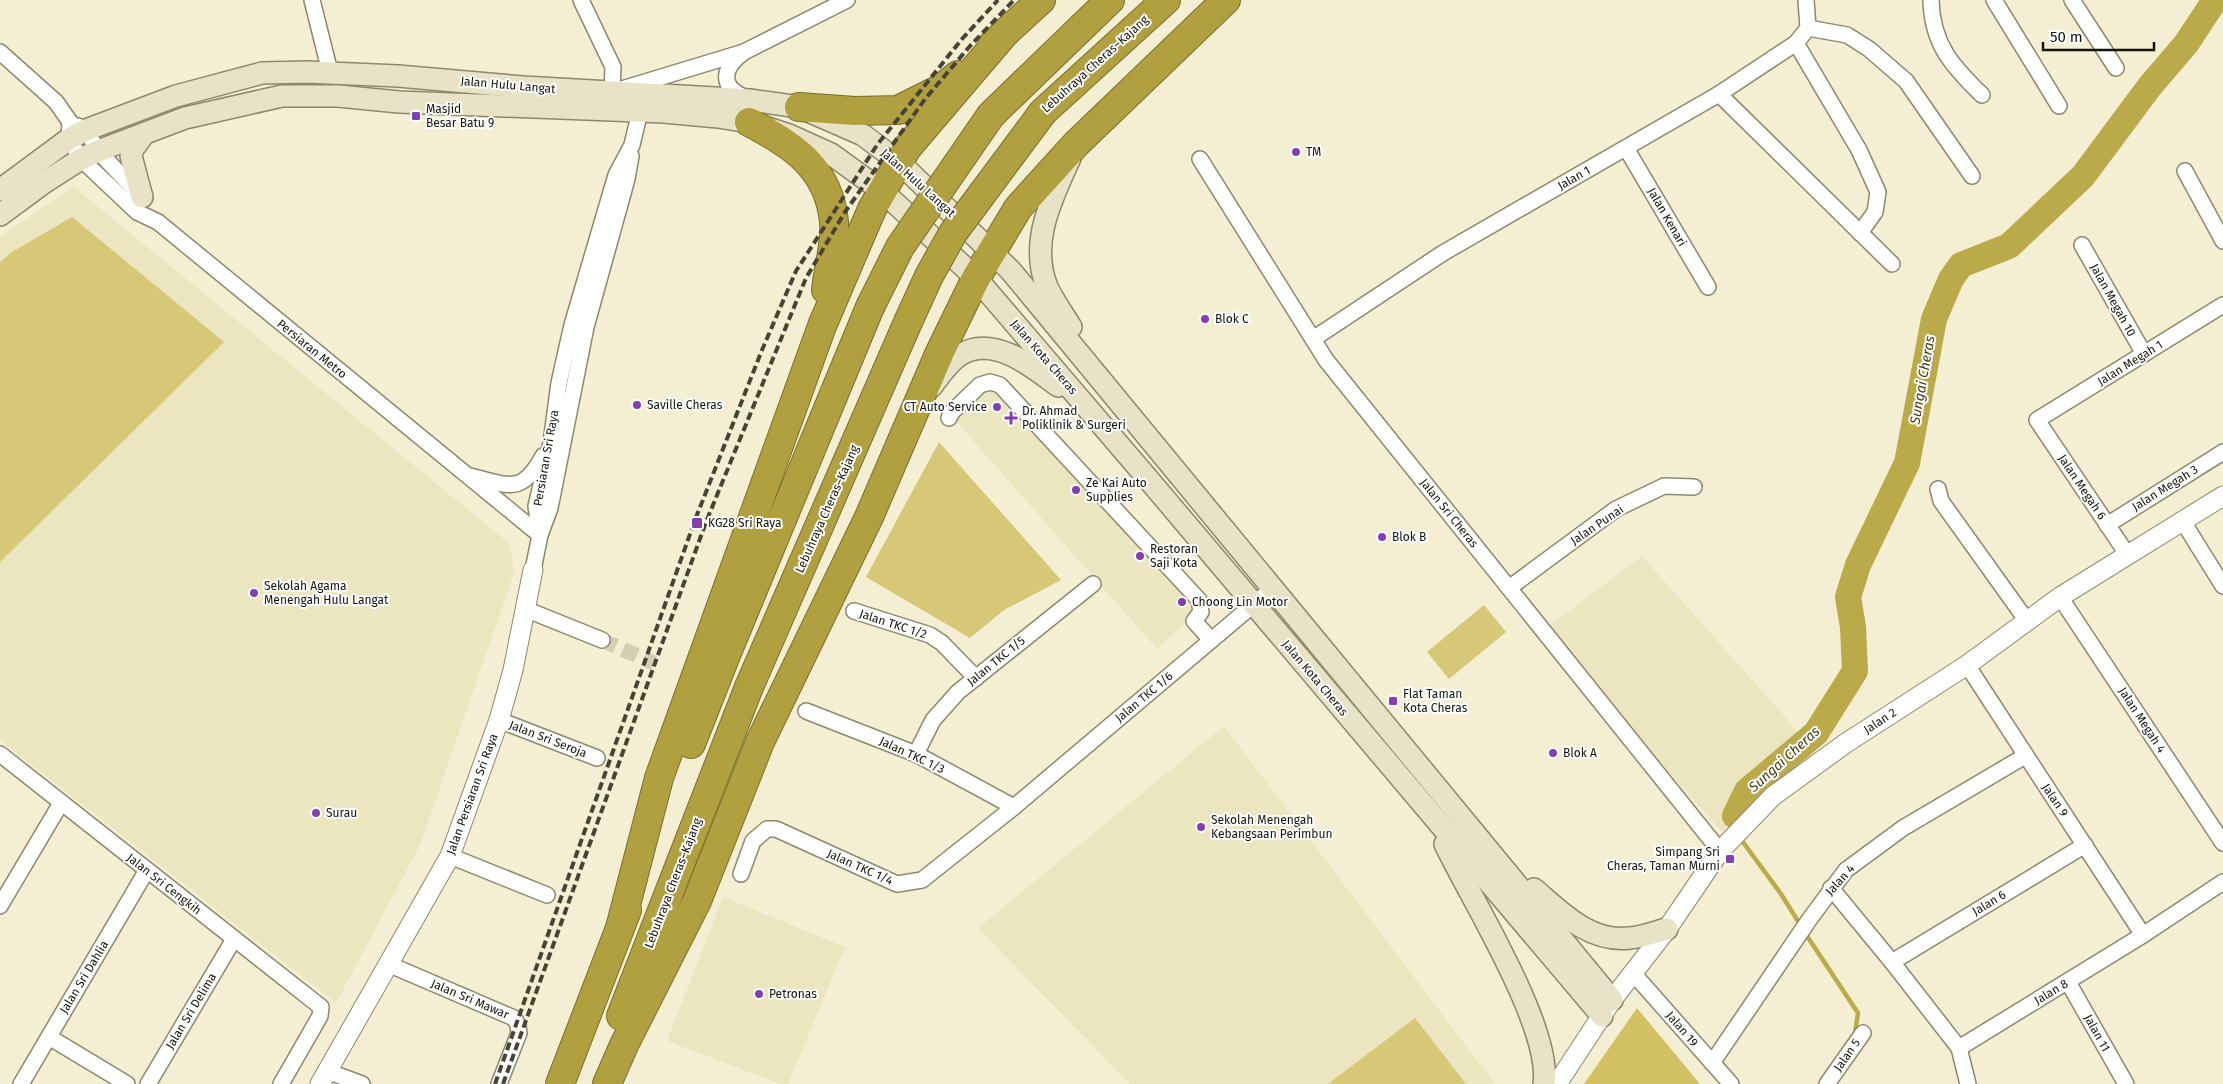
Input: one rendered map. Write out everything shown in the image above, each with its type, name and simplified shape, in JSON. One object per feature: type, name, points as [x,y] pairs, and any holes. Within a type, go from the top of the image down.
[{"type":"highway","points":[[799,107],[855,111],[898,110],[942,88],[1041,0]]},
{"type":"highway","points":[[560,1084],[726,656],[870,307],[900,246],[991,115],[1110,0]]},
{"type":"highway","name":"Lebuhraya Cheras–Kajang","points":[[595,1084],[749,688],[929,276],[953,233],[1043,112],[1166,0]]},
{"type":"highway","points":[[608,1084],[624,1045],[697,900],[760,742],[869,517],[940,352],[976,278],[1018,208],[1076,144],[1226,0]]},
{"type":"highway","points":[[620,928],[660,778],[822,326],[872,209],[907,148],[1005,33]]},
{"type":"highway","points":[[750,111],[774,135],[801,153],[825,185],[834,222],[832,254],[822,326]]},
{"type":"main road","name":"Jalan Hulu Langat","points":[[0,190],[75,130],[176,96],[262,73],[330,72],[612,92],[750,111],[789,135],[831,154],[882,191],[976,278]]},
{"type":"main road","name":"Jalan Hulu Langat","points":[[0,215],[90,155],[185,118],[282,96],[338,96],[399,102],[640,112],[750,111],[799,107],[863,135],[899,162],[1012,271]]},
{"type":"main road","points":[[142,197],[131,156],[133,148],[144,134]]},
{"type":"main road","points":[[1076,144],[1044,221],[1041,239],[1041,262],[1047,287],[1108,388]]},
{"type":"main road","name":"Jalan Kota Cheras","points":[[1012,271],[1490,852],[1607,1008]]},
{"type":"main road","name":"Jalan Kota Cheras","points":[[976,278],[1088,408],[1431,816],[1607,1008]]},
{"type":"main road","points":[[918,406],[942,372],[961,354],[986,348],[1002,351],[1018,358],[1088,408]]},
{"type":"main road","points":[[1431,816],[1506,962],[1535,1028],[1542,1057],[1544,1084]]},
{"type":"main road","points":[[1490,852],[1567,918],[1593,935],[1612,939],[1630,938],[1667,929]]},
{"type":"street","points":[[312,0],[330,72]]},
{"type":"street","points":[[580,0],[613,67],[612,92],[744,52]]},
{"type":"street","points":[[750,111],[728,83],[726,70],[732,60],[744,52],[848,0]]},
{"type":"street","points":[[1806,0],[1808,28],[1847,35],[1869,49],[1906,81],[1972,176]]},
{"type":"street","points":[[1931,0],[1931,19],[1941,48],[1955,68],[1982,95]]},
{"type":"street","points":[[1994,0],[2059,106]]},
{"type":"street","points":[[2072,0],[2116,68]]},
{"type":"street","name":"Jalan 1","points":[[1313,339],[1443,253],[1719,94],[1796,43],[1808,28]]},
{"type":"street","points":[[1796,43],[1859,150],[1878,192],[1875,212],[1860,232]]},
{"type":"street","points":[[0,52],[56,102],[90,155]]},
{"type":"street","points":[[1719,94],[1892,264]]},
{"type":"street","name":"Persiaran Sri Raya","points":[[540,535],[550,508],[586,328],[627,179],[640,112]]},
{"type":"street","name":"Persiaran Sri Raya","points":[[540,535],[536,506],[551,442],[559,383],[572,325],[616,175],[632,146]]},
{"type":"street","name":"Jalan Kenari","points":[[1626,148],[1708,287]]},
{"type":"street","name":"Persiaran Metro","points":[[90,155],[142,197],[158,222]]},
{"type":"street","name":"Persiaran Metro","points":[[90,155],[137,212],[158,222],[540,535]]},
{"type":"street","name":"Jalan Sri Cheras","points":[[1200,160],[1326,360],[1720,851]]},
{"type":"street","points":[[2185,171],[2223,241]]},
{"type":"street","name":"Jalan Megah 10","points":[[2082,245],[2144,354]]},
{"type":"street","name":"Jalan Megah 1","points":[[2037,420],[2223,305]]},
{"type":"street","points":[[949,418],[952,412],[980,386],[990,382],[1000,385],[1199,600],[1201,612],[1194,621],[1211,640]]},
{"type":"street","name":"Jalan Megah 6","points":[[2037,420],[2127,554]]},
{"type":"street","name":"Persiaran Metro","points":[[466,475],[512,485],[524,482],[533,474],[551,442]]},
{"type":"street","name":"Jalan Megah 3","points":[[2106,525],[2223,452]]},
{"type":"street","name":"Jalan Punai","points":[[1509,588],[1616,510],[1664,486],[1694,487]]},
{"type":"street","points":[[1938,489],[1941,501],[2027,621]]},
{"type":"street","name":"Jalan 2","points":[[1607,1008],[1667,929],[1720,851],[1773,796],[1846,743],[1966,665],[2060,597],[2223,496]]},
{"type":"street","points":[[2182,520],[2223,586]]},
{"type":"street","name":"Jalan Persiaran Sri Raya","points":[[323,1077],[450,856],[499,720],[513,670],[540,535]]},
{"type":"street","name":"Jalan TKC 1/5","points":[[916,754],[933,720],[958,692],[1093,584]]},
{"type":"street","name":"Jalan TKC 1/6","points":[[1014,807],[1273,588]]},
{"type":"street","name":"Jalan Megah 4","points":[[2060,597],[2223,843]]},
{"type":"street","points":[[525,609],[602,640]]},
{"type":"street","name":"Jalan TKC 1/2","points":[[854,611],[930,635],[942,644],[976,678]]},
{"type":"street","name":"Jalan 9","points":[[1966,665],[2143,935]]},
{"type":"street","name":"Jalan TKC 1/3","points":[[806,711],[916,754],[1014,807]]},
{"type":"street","name":"Jalan Sri Seroja","points":[[499,720],[597,758]]},
{"type":"street","name":"Jalan Sri Cengkih","points":[[0,754],[320,1007],[320,1016],[280,1084]]},
{"type":"street","name":"Jalan 4","points":[[1712,1063],[1830,888],[1846,870],[1903,828],[2026,756]]},
{"type":"street","points":[[0,906],[61,803]]},
{"type":"street","name":"Jalan TKC 1/4","points":[[741,874],[753,842],[760,834],[767,830],[776,830],[897,884],[922,880],[1014,807]]},
{"type":"street","name":"Jalan 6","points":[[1892,962],[2085,845]]},
{"type":"street","points":[[450,856],[547,894]]},
{"type":"street","name":"Jalan Sri Dahlia","points":[[21,1084],[147,870]]},
{"type":"street","name":"Jalan 8","points":[[1959,1048],[2143,935],[2223,882]]},
{"type":"street","points":[[1830,888],[1892,962],[1959,1048],[1968,1084]]},
{"type":"street","name":"Jalan Sri Delima","points":[[148,1084],[234,939]]},
{"type":"street","name":"Jalan Sri Mawar","points":[[388,964],[514,1018],[518,1025],[519,1033],[499,1084]]},
{"type":"street","name":"Jalan 19","points":[[1633,974],[1731,1084]]},
{"type":"street","name":"Jalan 11","points":[[2068,982],[2126,1084]]},
{"type":"street","points":[[1557,1084],[1607,1008]]},
{"type":"street","name":"Jalan 5","points":[[1832,1082],[1863,1033]]},
{"type":"street","points":[[49,1037],[127,1084]]},
{"type":"street","points":[[323,1077],[362,1084]]},
{"type":"shaded area","name":"Sekolah Agama Menengah Hulu Langat","points":[[74,187],[510,544],[514,573],[420,845],[336,1003],[0,740],[0,237]]},
{"type":"shaded area","points":[[72,217],[224,342],[0,562],[0,262],[12,252]]},
{"type":"shaded area","points":[[988,389],[998,389],[1195,604],[1194,614],[1157,649],[955,420]]},
{"type":"shaded area","points":[[939,442],[1061,580],[1004,610],[970,638],[866,577]]},
{"type":"shaded area","points":[[1642,556],[1801,735],[1745,785],[1742,797],[1723,833],[1654,755],[1619,710],[1548,627]]},
{"type":"shaded area","points":[[1484,605],[1506,632],[1449,679],[1427,652]]},
{"type":"shaded area","name":"Sekolah Menengah Kebangsaan Perimbun","points":[[1224,726],[1495,1084],[1130,1084],[978,928]]},
{"type":"shaded area","points":[[723,897],[845,947],[788,1084],[781,1084],[667,1041]]},
{"type":"shaded area","points":[[1637,1008],[1700,1084],[1584,1084]]},
{"type":"shaded area","points":[[1415,1018],[1466,1084],[1328,1084]]},
{"type":"waterway","name":"Sungai Cheras","points":[[1735,816],[1747,791],[1816,733],[1855,671],[1853,627],[1848,597],[1858,565],[1907,463],[1934,319],[1951,279],[1961,265],[2009,246],[2083,176],[2150,86],[2186,44],[2215,0]]},
{"type":"waterway","name":"Sungai Cheras","points":[[1740,838],[1781,894],[1801,926]]},
{"type":"waterway","points":[[1805,933],[1858,1013],[1855,1033]]},
{"type":"tunnel","points":[[602,640],[654,663]]},
{"type":"railway","points":[[495,1084],[695,520],[762,350],[796,271],[877,145],[962,39],[998,0]]},
{"type":"railway","points":[[503,1084],[706,522],[806,278],[845,212],[925,99],[970,46],[1014,0]]},
{"type":"place","name":"Masjid Besar Batu 9","points":[[416,116]]},
{"type":"place","name":"TM","points":[[1296,152]]},
{"type":"place","name":"Blok C","points":[[1205,319]]},
{"type":"place","name":"Saville Cheras","points":[[637,405]]},
{"type":"place","name":"CT Auto Service","points":[[997,407]]},
{"type":"place","name":"Dr. Ahmad Poliklinik & Surgeri","points":[[1011,418]]},
{"type":"place","name":"Ze Kai Auto Supplies","points":[[1076,490]]},
{"type":"place","name":"KG28 Sri Raya","points":[[697,523]]},
{"type":"place","name":"Blok B","points":[[1382,537]]},
{"type":"place","name":"Restoran Saji Kota","points":[[1140,556]]},
{"type":"place","name":"Sekolah Agama Menengah Hulu Langat","points":[[254,593]]},
{"type":"place","name":"Choong Lin Motor","points":[[1182,602]]},
{"type":"place","name":"Flat Taman Kota Cheras","points":[[1393,701]]},
{"type":"place","name":"Blok A","points":[[1553,753]]},
{"type":"place","name":"Surau","points":[[316,813]]},
{"type":"place","name":"Sekolah Menengah Kebangsaan Perimbun","points":[[1201,827]]},
{"type":"place","name":"Simpang Sri Cheras, Taman Murni","points":[[1730,859]]},
{"type":"place","name":"Petronas","points":[[759,994]]}]
